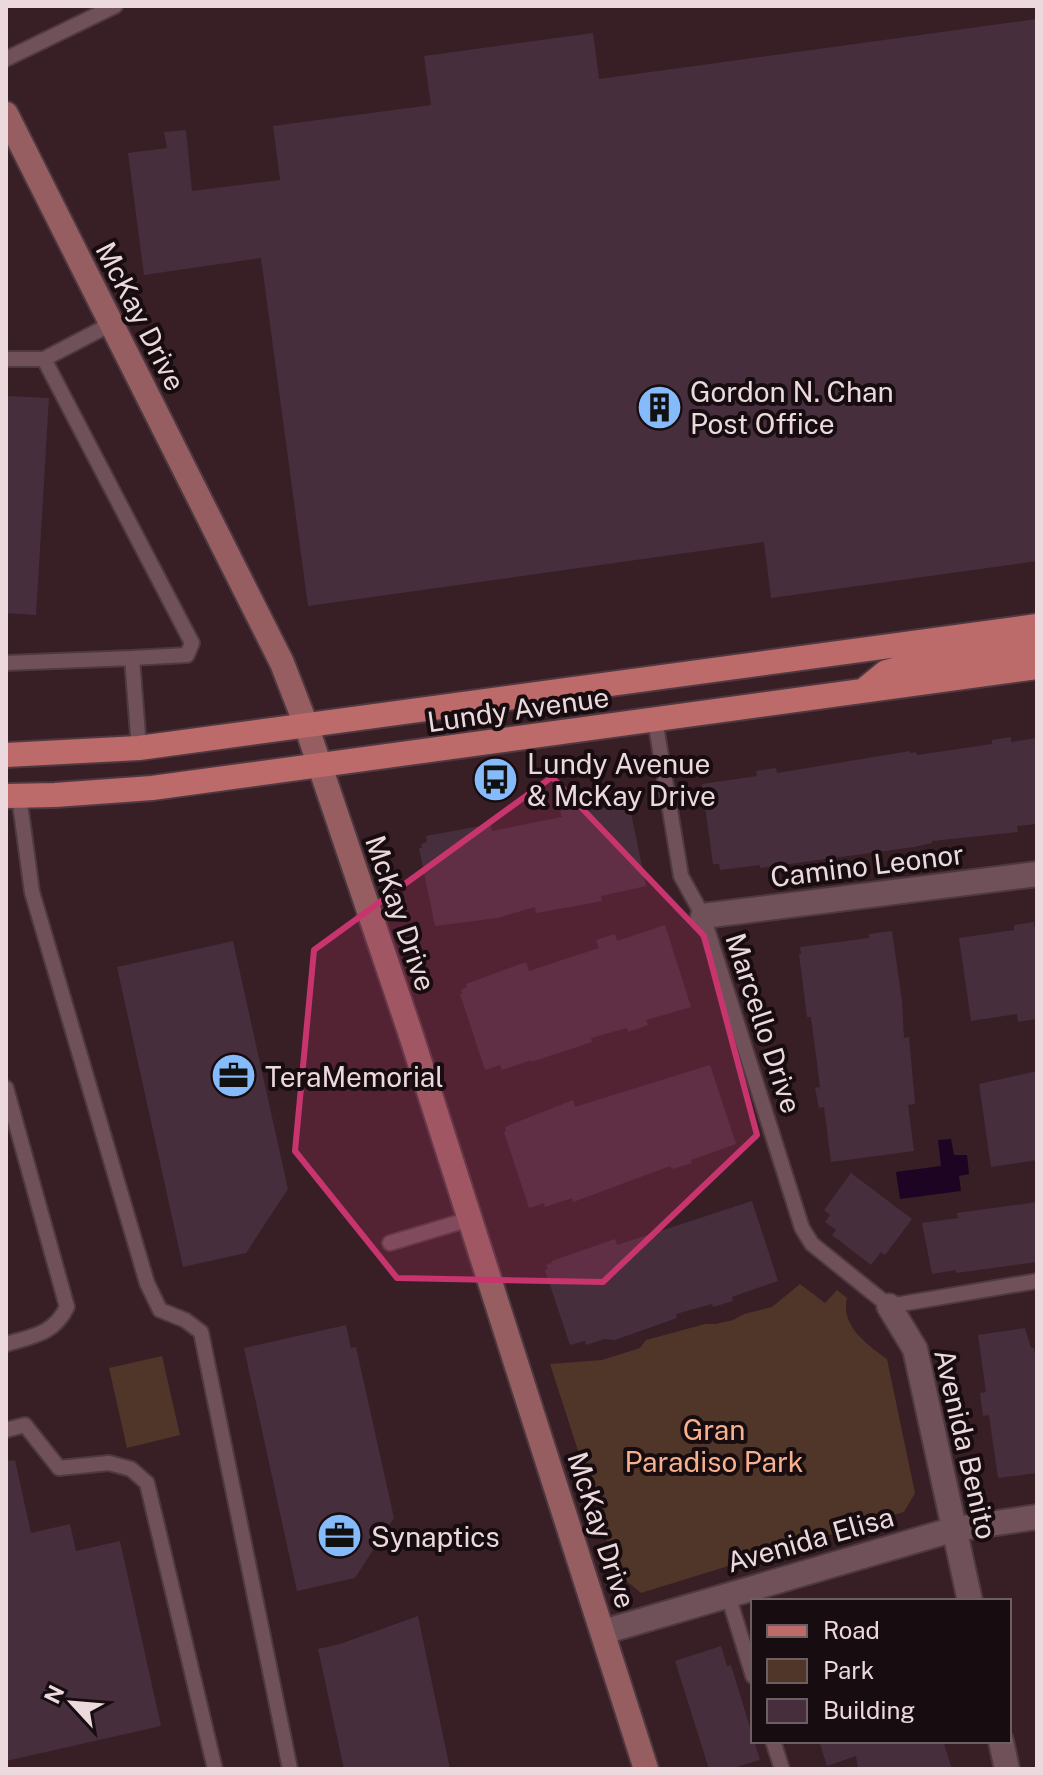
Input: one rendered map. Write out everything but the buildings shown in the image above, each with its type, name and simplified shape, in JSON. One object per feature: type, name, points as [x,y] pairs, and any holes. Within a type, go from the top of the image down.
[{"type":"main road","name":"Lundy Avenue","points":[[6,755],[139,748],[1037,626]]},
{"type":"main road","points":[[861,692],[886,672],[916,664],[1037,649]]},
{"type":"main road","name":"Lundy Avenue","points":[[12,796],[152,788],[1037,667]]},
{"type":"street","name":"McKay Drive","points":[[6,114],[282,663],[306,725],[470,1219],[646,1769]]},
{"type":"street","name":"Camino Leonor","points":[[703,916],[1037,874]]},
{"type":"street","name":"Avenida Benito","points":[[889,1306],[915,1349],[970,1599]]},
{"type":"street","name":"Avenida Elisa","points":[[603,1632],[955,1529],[1037,1517]]},
{"type":"street","points":[[1001,1743],[1007,1769]]},
{"type":"lane","points":[[6,59],[115,6]]},
{"type":"lane","points":[[6,359],[44,359],[111,324]]},
{"type":"lane","points":[[6,663],[187,655],[192,643],[44,359]]},
{"type":"lane","points":[[132,658],[139,748]]},
{"type":"lane","name":"Marcello Drive","points":[[655,720],[681,876],[703,916],[802,1228],[812,1244],[889,1306]]},
{"type":"lane","points":[[12,796],[32,892],[147,1283],[160,1310],[185,1320],[201,1332],[290,1769]]},
{"type":"lane","points":[[6,1088],[67,1307],[61,1319],[48,1332],[6,1344]]},
{"type":"lane","points":[[390,1243],[470,1219]]},
{"type":"lane","points":[[889,1306],[1037,1281]]},
{"type":"lane","points":[[6,1430],[25,1425],[59,1468],[109,1463],[131,1469],[147,1483],[215,1769]]},
{"type":"lane","points":[[728,1595],[751,1670]]},
{"type":"lane","points":[[774,1743],[782,1769]]},
{"type":"highlighted area","points":[[552,777],[704,936],[757,1135],[603,1282],[397,1278],[295,1151],[314,950]]},
{"type":"green space","name":"Gran Paradiso Park","points":[[800,1284],[825,1303],[837,1290],[847,1298],[848,1317],[857,1334],[887,1359],[915,1493],[904,1512],[641,1593],[624,1579],[612,1556],[550,1364],[602,1360],[640,1348],[646,1340],[733,1320],[772,1307]]},
{"type":"green space","points":[[162,1356],[180,1435],[127,1448],[109,1368]]},
{"type":"shaded area","points":[[951,1139],[954,1155],[967,1155],[969,1174],[959,1176],[961,1191],[900,1199],[896,1172],[941,1166],[938,1140]]},
{"type":"place","name":"Gordon N. Chan Post Office","points":[[659,407]]},
{"type":"place","name":"Lundy Avenue & McKay Drive","points":[[496,779]]},
{"type":"place","name":"TeraMemorial","points":[[234,1076]]},
{"type":"place","name":"Synaptics","points":[[340,1536]]}]
